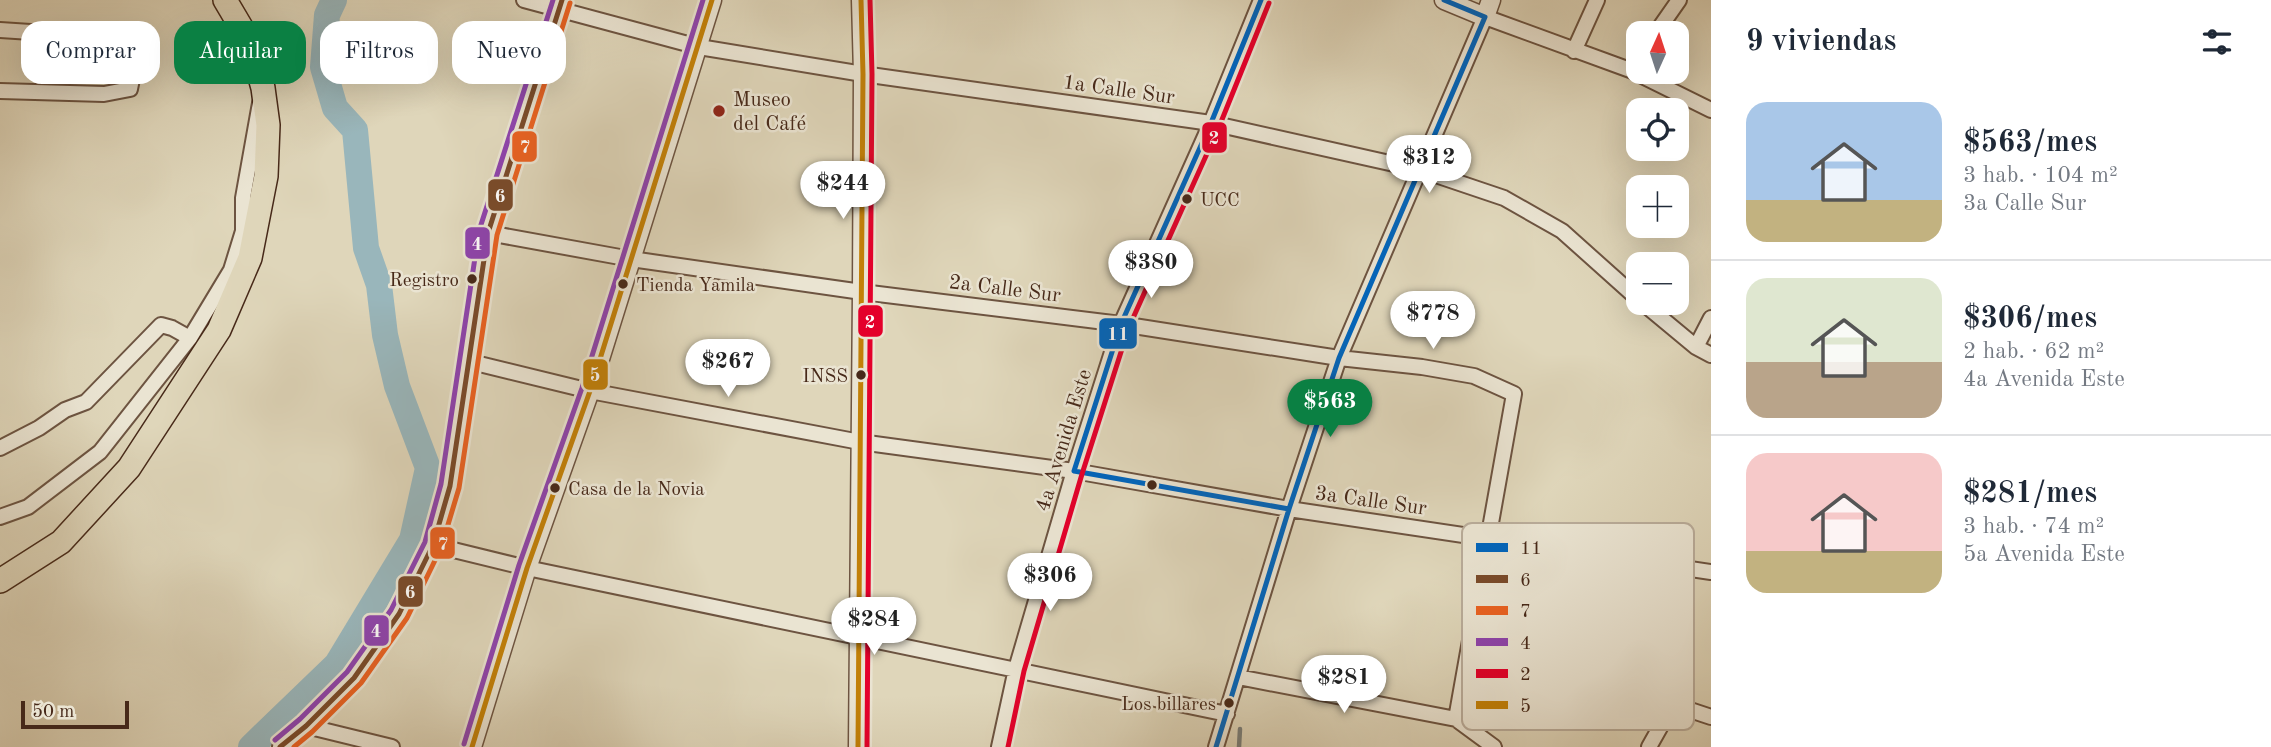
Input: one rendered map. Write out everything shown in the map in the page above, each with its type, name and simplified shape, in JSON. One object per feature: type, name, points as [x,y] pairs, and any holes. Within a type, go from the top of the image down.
[{"type":"main road","points":[[0,581],[61,542],[129,468],[219,330],[250,258],[266,176],[268,125],[263,88],[251,44],[225,0]]},
{"type":"street","name":"1a Calle Sur","points":[[524,0],[561,4],[699,47],[863,74],[1211,123],[1420,170],[1504,198],[1562,231],[1626,288]]},
{"type":"street","points":[[472,747],[527,568],[590,391],[712,0]]},
{"type":"street","points":[[858,747],[862,0]]},
{"type":"street","name":"4a Avenida Este","points":[[999,747],[1016,669],[1074,471],[1121,324],[1211,123],[1261,0]]},
{"type":"street","points":[[1444,0],[1488,8],[1574,51],[1626,63]]},
{"type":"street","points":[[1574,51],[1597,0]]},
{"type":"street","points":[[1664,21],[1679,0]]},
{"type":"street","points":[[280,747],[306,726],[354,678],[399,614],[433,545],[450,486],[488,233],[561,4]]},
{"type":"street","points":[[1216,747],[1289,509],[1339,358],[1488,8]]},
{"type":"street","points":[[0,30],[122,38],[131,50],[134,71],[130,89],[104,94],[0,91]]},
{"type":"street","points":[[1667,84],[1711,110]]},
{"type":"street","points":[[0,517],[28,507],[100,452],[190,338],[231,270],[243,231],[243,198],[248,159],[263,88]]},
{"type":"street","name":"2a Calle Sur","points":[[488,233],[631,259],[862,292],[1121,324],[1474,376],[1514,394],[1492,523]]},
{"type":"street","points":[[1657,315],[1696,347],[1711,355]]},
{"type":"street","points":[[1696,347],[1711,318]]},
{"type":"street","points":[[0,447],[39,428],[65,410],[86,402],[161,325],[173,328],[190,338]]},
{"type":"street","name":"3a Calle Sur","points":[[467,361],[590,391],[860,442],[1074,471],[1289,509],[1462,534]]},
{"type":"street","points":[[433,545],[527,568],[1227,714]]},
{"type":"street","points":[[1238,677],[1456,719],[1462,723]]},
{"type":"street","points":[[1456,719],[1462,686]]},
{"type":"street","points":[[1694,711],[1711,717]]},
{"type":"street","points":[[306,726],[392,747]]},
{"type":"street","points":[[1471,730],[1494,747]]},
{"type":"street","points":[[1650,747],[1659,730]]},
{"type":"waterway","points":[[251,747],[337,664],[412,540],[428,468],[397,386],[385,335],[379,285],[366,248],[355,130],[335,108],[323,67],[327,15],[334,0]]},
{"type":"waterway","points":[[412,540],[423,543]]},
{"type":"waterway","points":[[1239,747],[1240,729]]},
{"type":"transit line","name":"4","points":[[275,740],[347,672],[391,610],[425,542],[441,484],[479,231],[553,0]]},
{"type":"transit line","name":"6","points":[[280,747],[306,726],[354,678],[399,614],[433,545],[450,486],[488,233],[562,0]]},
{"type":"transit line","name":"4","points":[[464,744],[519,565],[582,388],[703,0]]},
{"type":"transit line","name":"5","points":[[472,747],[527,568],[590,391],[712,0]]},
{"type":"transit line","name":"5","points":[[858,747],[863,74],[861,0]]},
{"type":"transit line","name":"2","points":[[867,747],[872,74],[870,0]]},
{"type":"transit line","name":"11","points":[[1261,0],[1211,123],[1121,324],[1074,471],[1289,509]]},
{"type":"transit line","name":"11","points":[[1216,747],[1289,509],[1339,358],[1485,17],[1444,0]]},
{"type":"transit line","name":"7","points":[[294,747],[361,683],[407,618],[441,548],[459,488],[497,235],[570,3]]},
{"type":"transit line","name":"2","points":[[1008,747],[1024,671],[1129,327],[1219,127],[1269,3]]},
{"type":"place","name":"Museo del Café","points":[[719,111]]},
{"type":"place","name":"UCC","points":[[1187,199]]},
{"type":"place","name":"Registro","points":[[472,279]]},
{"type":"place","name":"Tienda Yamila","points":[[623,284]]},
{"type":"place","name":"INSS","points":[[861,375]]},
{"type":"place","name":"Casa de la Novia","points":[[555,488]]},
{"type":"place","name":"Los billares","points":[[1229,703]]}]
